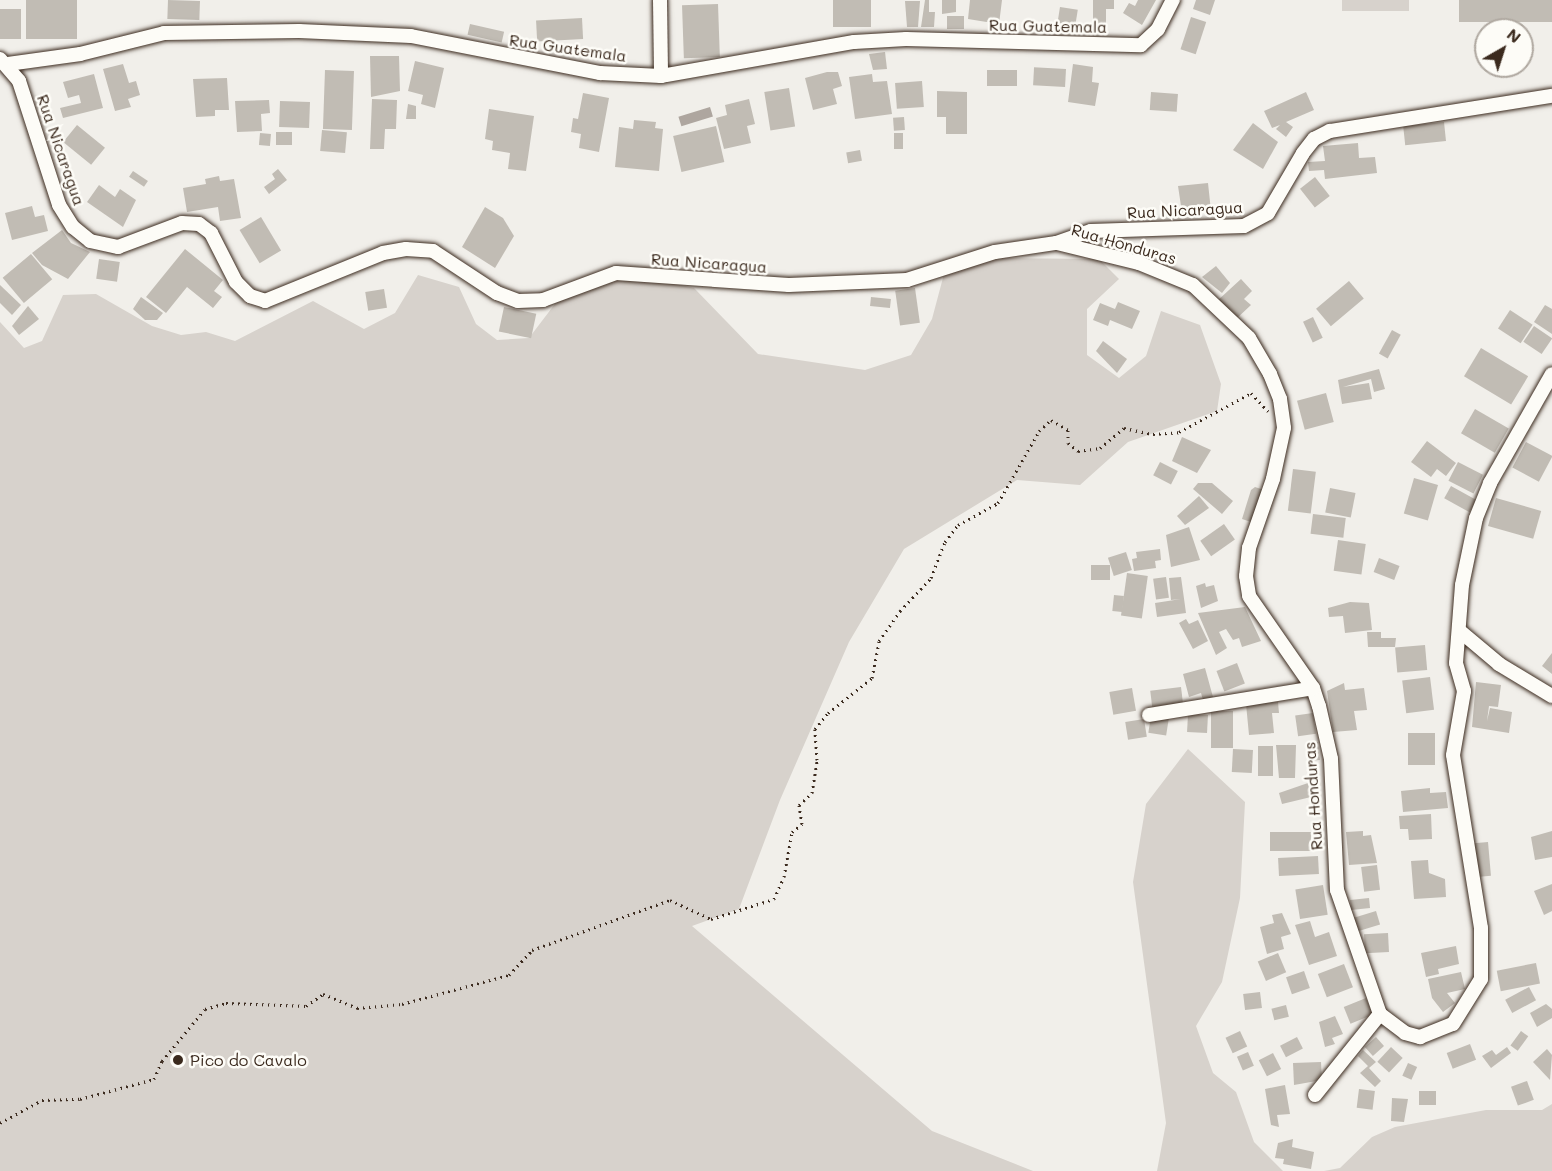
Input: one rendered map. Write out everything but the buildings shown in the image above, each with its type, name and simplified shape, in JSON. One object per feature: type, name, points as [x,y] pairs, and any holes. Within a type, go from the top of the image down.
[{"type":"street","points":[[660,0],[661,76]]},
{"type":"street","name":"Rua Guatemala","points":[[4,61],[80,54],[164,33],[299,31],[411,36],[600,73],[661,76],[864,42],[906,39],[1141,45],[1158,29],[1173,0]]},
{"type":"street","name":"Rua Nicaragua","points":[[4,61],[19,81],[59,205],[73,227],[90,241],[118,248],[182,223],[200,224],[211,233],[236,282],[260,300],[286,294],[382,252],[406,249],[434,251],[496,293],[518,301],[543,300],[616,273],[789,285],[870,284],[907,280],[995,252],[1056,243],[1091,231],[1244,226],[1268,213],[1303,153],[1314,139],[1330,131],[1552,96]]},
{"type":"street","name":"Rua Honduras","points":[[1056,243],[1139,263],[1194,285],[1249,338],[1280,399],[1284,428],[1273,479],[1249,548],[1246,576],[1249,596],[1313,688],[1331,759],[1337,890],[1380,1014]]},
{"type":"street","points":[[1315,1095],[1380,1014],[1405,1033],[1420,1037],[1453,1024],[1481,979],[1481,928],[1454,755],[1464,691],[1456,663],[1461,632],[1462,585],[1476,518],[1490,483],[1552,374]]},
{"type":"street","points":[[1461,632],[1499,664],[1552,696]]},
{"type":"street","points":[[1149,714],[1313,688]]},
{"type":"path","points":[[0,1123],[42,1100],[80,1100],[154,1079],[162,1061],[205,1009],[226,1003],[306,1006],[323,994],[357,1008],[402,1004],[509,975],[532,950],[670,900],[711,919],[774,899],[784,877],[792,832],[802,824],[800,805],[812,793],[817,760],[815,729],[828,713],[872,678],[879,641],[900,611],[931,578],[945,542],[958,525],[998,503],[1045,425],[1051,420],[1068,430],[1068,443],[1078,451],[1100,448],[1124,428],[1153,434],[1179,432],[1251,393],[1284,428]]},
{"type":"shaded area","points":[[1342,0],[1409,0],[1409,11],[1342,11]]},
{"type":"shaded area","points":[[710,107],[713,117],[681,126],[678,117]]},
{"type":"shaded area","points":[[992,258],[1099,259],[1119,279],[1087,309],[1087,355],[1119,378],[1146,356],[1161,311],[1200,325],[1221,384],[1217,411],[1128,442],[1080,485],[1017,480],[904,549],[849,642],[780,800],[739,909],[692,926],[932,1131],[1033,1171],[0,1171],[0,322],[24,348],[42,341],[63,295],[96,294],[152,326],[181,335],[206,332],[235,341],[313,301],[364,329],[395,313],[418,275],[459,287],[476,324],[497,340],[529,338],[564,292],[629,273],[694,288],[758,354],[865,370],[911,355],[932,319],[944,274]]},
{"type":"shaded area","points":[[1188,749],[1245,802],[1240,898],[1222,982],[1196,1026],[1213,1073],[1236,1092],[1254,1142],[1283,1171],[1157,1171],[1166,1123],[1133,882],[1146,804]]},
{"type":"shaded area","points":[[1552,1104],[1552,1171],[1324,1171],[1340,1168],[1372,1137],[1395,1127],[1486,1110],[1542,1110]]},
{"type":"place","name":"Pico do Cavalo","points":[[178,1060]]}]
